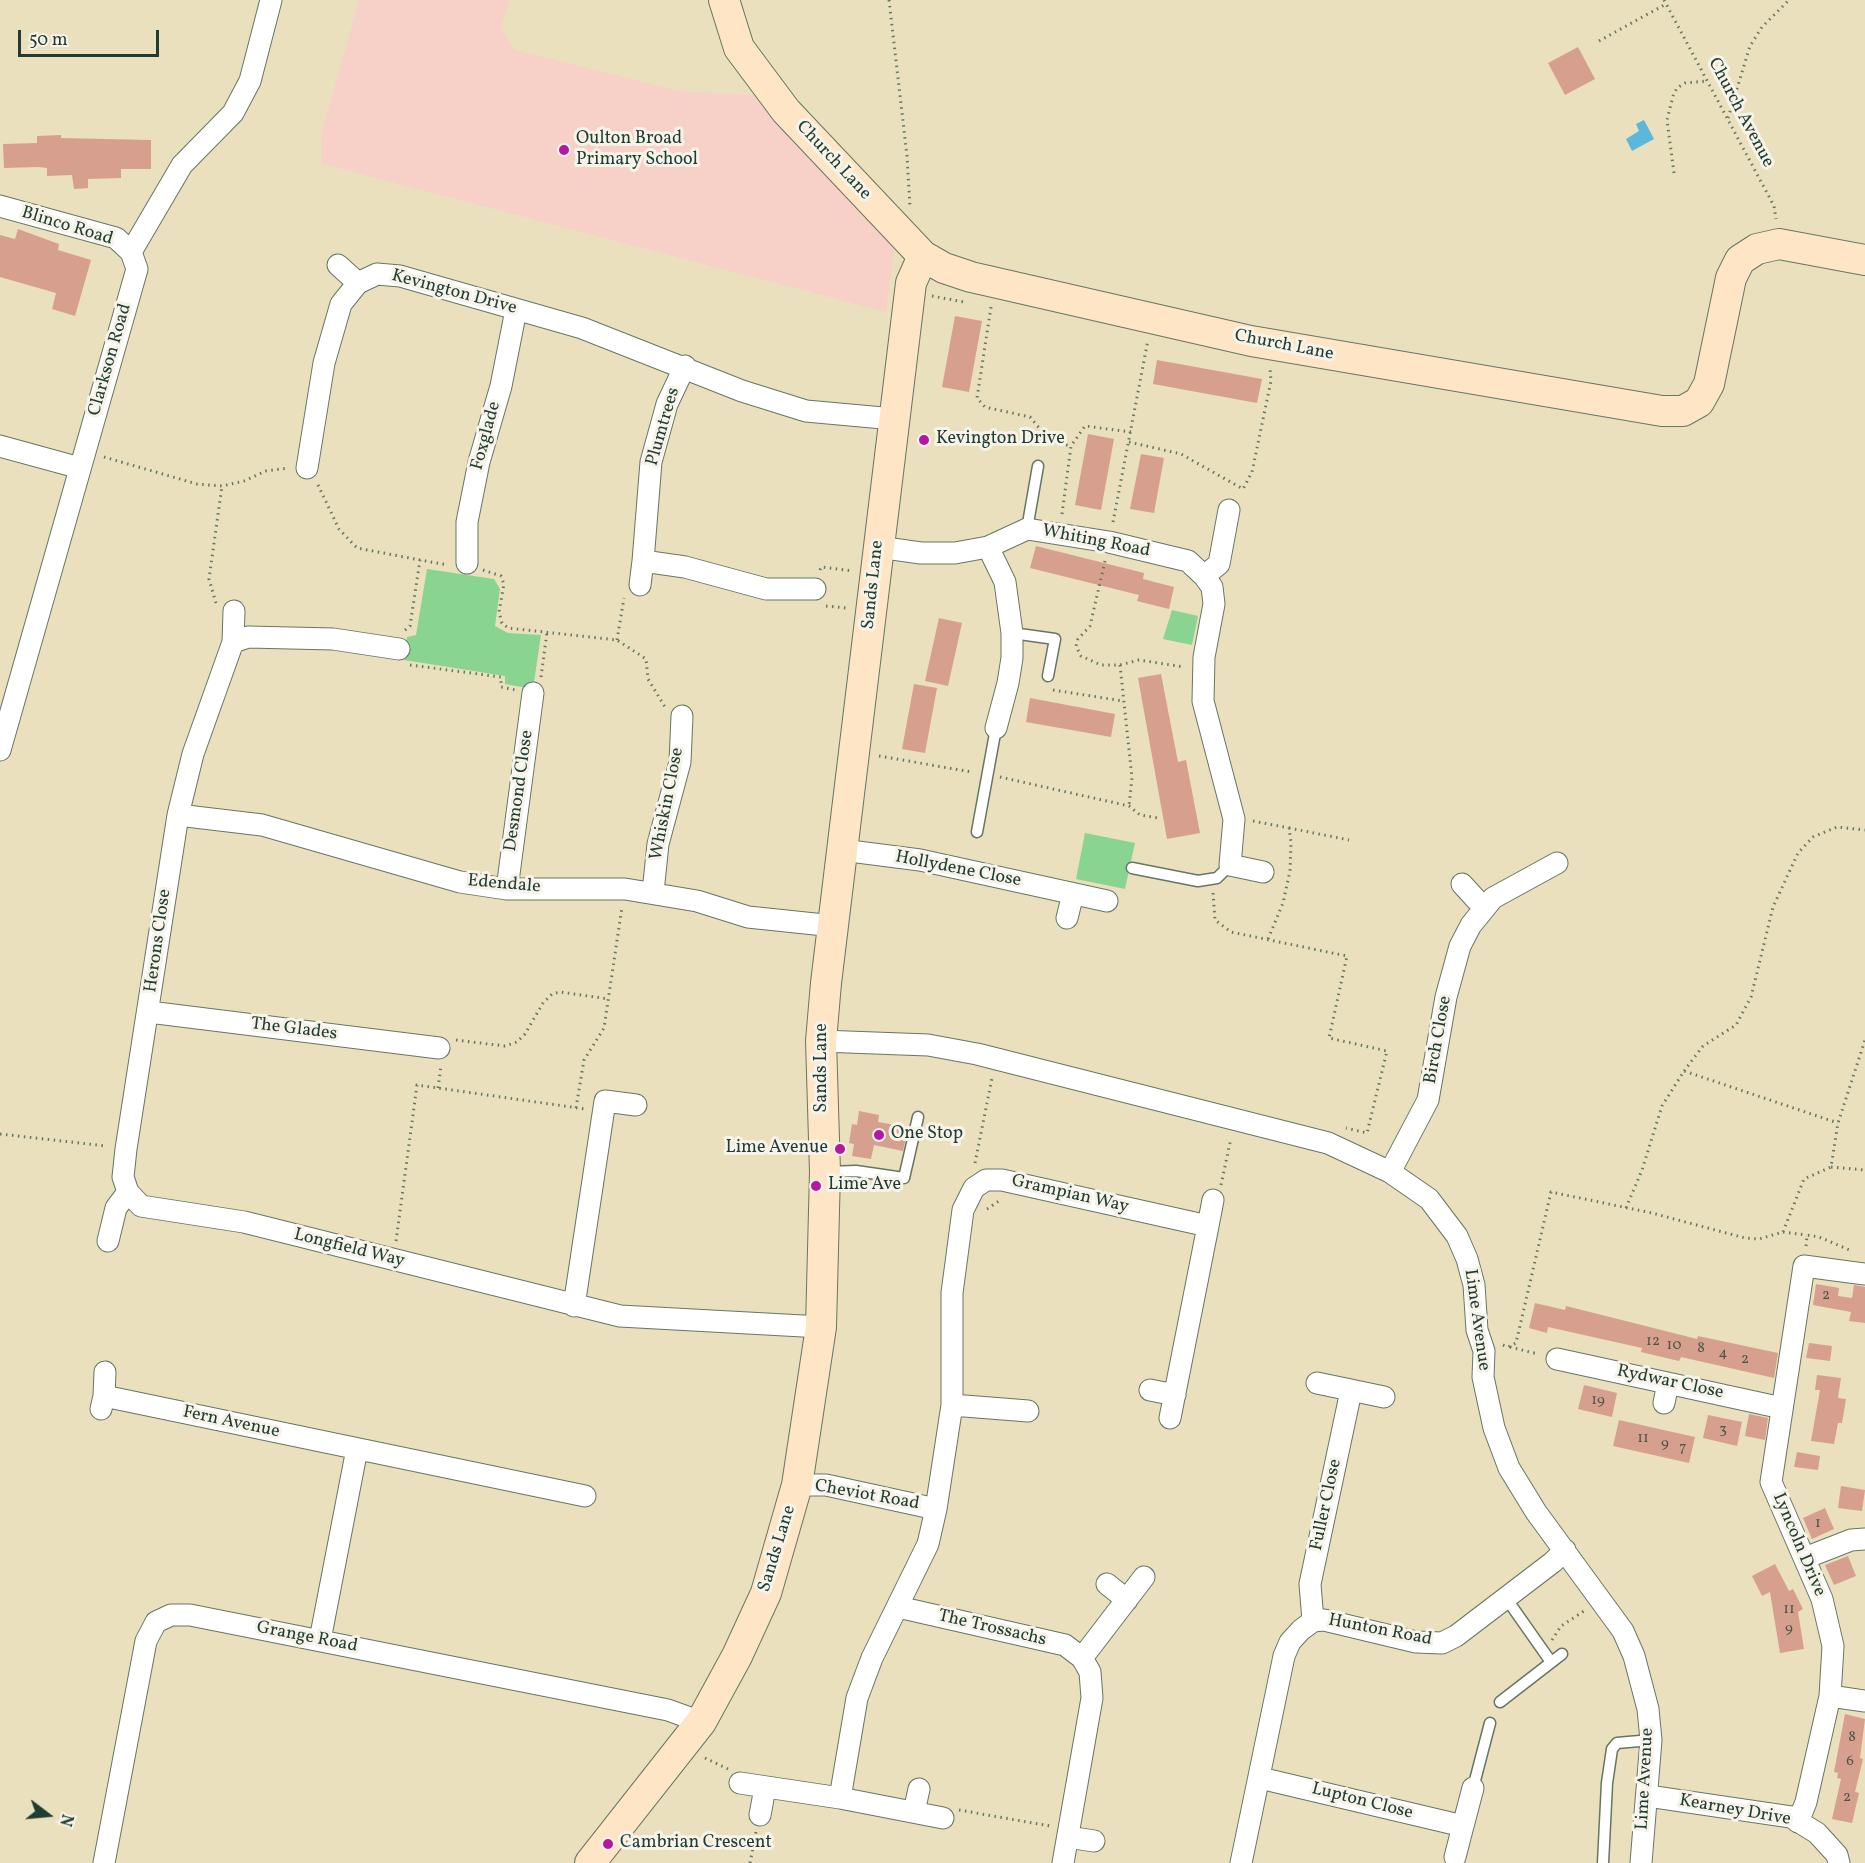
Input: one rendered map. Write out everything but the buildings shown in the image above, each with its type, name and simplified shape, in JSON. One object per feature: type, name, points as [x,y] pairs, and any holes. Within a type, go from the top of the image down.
[{"type":"street","points":[[132,252],[182,165],[233,113],[250,81],[271,0]]},
{"type":"street","name":"Church Lane","points":[[724,0],[740,48],[786,111],[917,250],[944,268],[971,278],[1251,341],[1662,411],[1683,411],[1699,402],[1709,384],[1731,278],[1740,260],[1757,249],[1779,244],[1865,260]]},
{"type":"street","name":"Blinco Road","points":[[0,207],[116,238],[132,252]]},
{"type":"street","name":"Sands Lane","points":[[590,1863],[611,1840],[693,1731],[737,1656],[766,1593],[797,1485],[821,1327],[825,1172],[821,1041],[894,419],[917,250]]},
{"type":"street","name":"Clarkson Road","points":[[0,750],[8,687],[82,460],[137,269],[132,252]]},
{"type":"street","points":[[307,468],[324,363],[341,304],[358,283],[338,265]]},
{"type":"street","name":"Kevington Drive","points":[[358,283],[377,274],[400,276],[582,328],[684,366],[742,391],[806,411],[894,419]]},
{"type":"street","name":"Foxglade","points":[[467,563],[469,512],[479,462],[501,386],[516,310]]},
{"type":"street","name":"Plumtrees","points":[[640,585],[651,462],[667,404],[684,366]]},
{"type":"street","points":[[0,446],[82,460]]},
{"type":"street","points":[[1229,510],[1219,564],[1204,576],[1212,587],[1214,604],[1204,670],[1203,701],[1234,819],[1224,872],[1263,872]]},
{"type":"street","name":"Whiting Road","points":[[877,560],[921,553],[955,553],[988,547],[1026,529],[1110,542],[1188,561],[1204,576]]},
{"type":"street","points":[[988,547],[1005,582],[1012,633],[1009,675],[996,728]]},
{"type":"street","points":[[643,561],[685,567],[766,589],[815,589]]},
{"type":"street","name":"Herons Close","points":[[129,1192],[123,1177],[126,1149],[178,815],[193,754],[232,642],[234,611]]},
{"type":"street","points":[[232,642],[248,637],[333,639],[399,649]]},
{"type":"street","name":"Desmond Close","points":[[507,889],[533,693]]},
{"type":"street","name":"Whiskin Close","points":[[653,892],[658,844],[680,762],[682,716]]},
{"type":"street","name":"Edendale","points":[[178,815],[262,825],[460,882],[507,889],[625,889],[653,892],[698,901],[748,917],[834,927]]},
{"type":"street","name":"Hollydene Close","points":[[843,850],[920,860],[1107,901]]},
{"type":"street","name":"Birch Close","points":[[1390,1172],[1428,1100],[1446,997],[1460,946],[1484,907],[1493,898],[1557,863]]},
{"type":"street","points":[[1462,884],[1484,907]]},
{"type":"street","points":[[1067,918],[1073,894]]},
{"type":"street","name":"The Glades","points":[[149,1012],[439,1048]]},
{"type":"street","name":"Lime Avenue","points":[[821,1041],[928,1045],[996,1059],[1328,1143],[1390,1172],[1429,1199],[1457,1236],[1467,1259],[1474,1285],[1477,1330],[1484,1351],[1483,1377],[1494,1428],[1509,1468],[1536,1512],[1623,1631],[1634,1656],[1648,1708],[1651,1740],[1641,1863]]},
{"type":"street","points":[[574,1306],[605,1101],[636,1105]]},
{"type":"street","name":"Grampian Way","points":[[974,1188],[986,1180],[1002,1180],[1208,1226]]},
{"type":"street","points":[[840,1798],[857,1698],[872,1658],[928,1544],[936,1509],[952,1405],[952,1293],[963,1209],[974,1188]]},
{"type":"street","points":[[108,1241],[116,1208],[129,1192]]},
{"type":"street","name":"Longfield Way","points":[[129,1192],[141,1206],[244,1222],[620,1316],[665,1321],[821,1327]]},
{"type":"street","points":[[1170,1418],[1213,1200]]},
{"type":"street","points":[[1804,1266],[1865,1274]]},
{"type":"street","name":"Lyncoln Drive","points":[[1798,1821],[1806,1802],[1830,1696],[1833,1646],[1822,1599],[1771,1482],[1804,1266]]},
{"type":"street","name":"Rydwar Close","points":[[1557,1359],[1666,1393],[1782,1408]]},
{"type":"street","name":"Fern Avenue","points":[[105,1372],[102,1402],[357,1449],[585,1496]]},
{"type":"street","points":[[1317,1383],[1384,1397]]},
{"type":"street","points":[[1150,1390],[1174,1395]]},
{"type":"street","name":"Fuller Close","points":[[1313,1621],[1310,1584],[1352,1390]]},
{"type":"street","points":[[952,1405],[1028,1411]]},
{"type":"street","points":[[320,1640],[357,1449]]},
{"type":"street","name":"Cheviot Road","points":[[797,1485],[826,1485],[936,1509]]},
{"type":"street","points":[[1805,1558],[1851,1540],[1865,1539]]},
{"type":"street","name":"Hunton Road","points":[[1241,1863],[1284,1656],[1290,1642],[1313,1621],[1324,1620],[1416,1642],[1442,1643],[1456,1636],[1553,1562],[1565,1550]]},
{"type":"street","points":[[1063,1863],[1092,1698],[1090,1672],[1082,1658],[1144,1577]]},
{"type":"street","points":[[1107,1584],[1127,1600]]},
{"type":"street","name":"The Trossachs","points":[[898,1607],[1065,1646],[1082,1658]]},
{"type":"street","name":"Grange Road","points":[[104,1863],[146,1641],[156,1622],[171,1615],[190,1615],[668,1710],[693,1731]]},
{"type":"street","points":[[1830,1696],[1865,1701]]},
{"type":"street","name":"Lupton Close","points":[[1260,1778],[1463,1827]]},
{"type":"street","points":[[740,1783],[840,1798],[943,1818]]},
{"type":"street","points":[[760,1815],[765,1788]]},
{"type":"street","points":[[1455,1860],[1473,1788]]},
{"type":"street","points":[[914,1812],[919,1790]]},
{"type":"street","name":"Kearney Drive","points":[[1648,1796],[1791,1817],[1817,1833],[1837,1855],[1839,1863]]},
{"type":"street","points":[[1069,1833],[1094,1841]]},
{"type":"lane","points":[[1026,529],[1038,466]]},
{"type":"lane","points":[[1012,633],[1054,639],[1048,676]]},
{"type":"lane","points":[[977,832],[996,728]]},
{"type":"lane","points":[[1132,867],[1198,881],[1224,872]]},
{"type":"lane","points":[[825,1172],[856,1171],[904,1178],[918,1117]]},
{"type":"lane","points":[[1506,1598],[1551,1662]]},
{"type":"lane","points":[[1500,1702],[1562,1654]]},
{"type":"lane","points":[[1473,1788],[1490,1723]]},
{"type":"lane","points":[[1603,1863],[1606,1783],[1612,1749],[1617,1743],[1651,1740]]},
{"type":"path","points":[[890,0],[917,250]]},
{"type":"path","points":[[1727,119],[1750,46],[1762,27],[1789,0]]},
{"type":"path","points":[[1599,41],[1665,2]]},
{"type":"path","name":"Church Avenue","points":[[1665,2],[1774,206],[1779,244]]},
{"type":"path","points":[[1674,173],[1667,120],[1672,96],[1677,88],[1685,83],[1707,81]]},
{"type":"path","points":[[991,307],[977,398],[985,407],[1030,417],[1050,441],[1071,446]]},
{"type":"path","points":[[1149,338],[1110,542],[1090,626],[1078,639],[1076,646],[1081,656],[1101,664],[1120,665],[1139,660],[1204,670]]},
{"type":"path","points":[[1129,442],[1181,454],[1243,489],[1252,472],[1271,381],[1270,368],[1263,360]]},
{"type":"path","points":[[1059,534],[1071,446],[1085,426],[1131,432]]},
{"type":"path","points":[[82,460],[197,484],[222,486],[244,481],[266,471],[307,468],[316,475],[321,494],[339,529],[357,548],[456,566],[467,563],[501,576],[504,584],[499,612],[502,623],[508,628],[617,640],[646,659],[648,679],[667,710],[682,716]]},
{"type":"path","points":[[222,486],[209,579],[217,606],[234,611]]},
{"type":"path","points":[[420,560],[410,626],[402,632],[397,663],[501,677],[501,687],[533,693],[540,687],[547,632]]},
{"type":"path","points":[[872,611],[820,605],[815,589],[821,567],[877,560]]},
{"type":"path","points":[[617,640],[625,592],[640,585]]},
{"type":"path","points":[[1120,665],[1132,778],[1129,806],[1140,815],[1158,818]]},
{"type":"path","points":[[1042,688],[1123,701]]},
{"type":"path","points":[[1626,1208],[1642,1170],[1662,1106],[1702,1046],[1736,1025],[1750,997],[1773,908],[1798,853],[1813,837],[1837,827],[1865,830]]},
{"type":"path","points":[[1289,828],[1349,840]]},
{"type":"path","points":[[1224,872],[1212,900],[1215,920],[1231,932],[1347,956],[1329,1038],[1387,1051],[1367,1132],[1333,1125],[1328,1143]]},
{"type":"path","points":[[576,1108],[584,1060],[603,1028],[625,889]]},
{"type":"path","points":[[439,1048],[446,1039],[505,1046],[517,1042],[525,1035],[543,1003],[552,994],[560,992],[609,999]]},
{"type":"path","points":[[1831,1167],[1838,1123],[1865,1040]]},
{"type":"path","points":[[974,1188],[974,1168],[996,1059]]},
{"type":"path","points":[[1684,1071],[1838,1123]]},
{"type":"path","points":[[394,1260],[417,1085],[603,1112]]},
{"type":"path","points":[[1213,1200],[1218,1197],[1235,1119]]},
{"type":"path","points":[[0,1134],[126,1149]]},
{"type":"path","points":[[1783,1232],[1804,1179],[1831,1167],[1865,1170]]},
{"type":"path","points":[[961,1226],[1024,1185]]},
{"type":"path","points":[[1508,1347],[1516,1343],[1551,1192],[1745,1238],[1759,1239],[1783,1232],[1807,1234],[1855,1252]]},
{"type":"path","points":[[1804,1266],[1807,1234]]},
{"type":"path","points":[[1495,1344],[1557,1359]]},
{"type":"path","points":[[693,1731],[701,1755],[722,1768],[742,1772],[740,1783]]},
{"type":"path","points":[[943,1818],[948,1808],[1069,1833]]},
{"type":"path","points":[[750,1863],[760,1815]]},
{"type":"shaded area","name":"Oulton Broad Primary School","points":[[359,0],[509,0],[501,28],[515,50],[679,91],[755,95],[895,244],[886,312],[322,164],[321,136]]},
{"type":"green space","points":[[427,569],[494,579],[500,589],[495,626],[508,633],[541,635],[533,689],[505,684],[505,676],[404,660],[407,637],[416,635]]},
{"type":"green space","points":[[1172,610],[1198,616],[1192,645],[1163,639]]},
{"type":"green space","points":[[1085,833],[1135,843],[1125,889],[1076,879]]},
{"type":"water","points":[[1644,120],[1654,139],[1632,151],[1626,139],[1639,131],[1636,124]]},
{"type":"place","name":"Oulton Broad Primary School","points":[[564,150]]},
{"type":"place","name":"Kevington Drive","points":[[924,440]]},
{"type":"place","name":"One Stop","points":[[879,1135]]},
{"type":"place","name":"Lime Avenue","points":[[840,1149]]},
{"type":"place","name":"Lime Ave","points":[[816,1186]]},
{"type":"place","name":"Cambrian Crescent","points":[[608,1844]]}]
